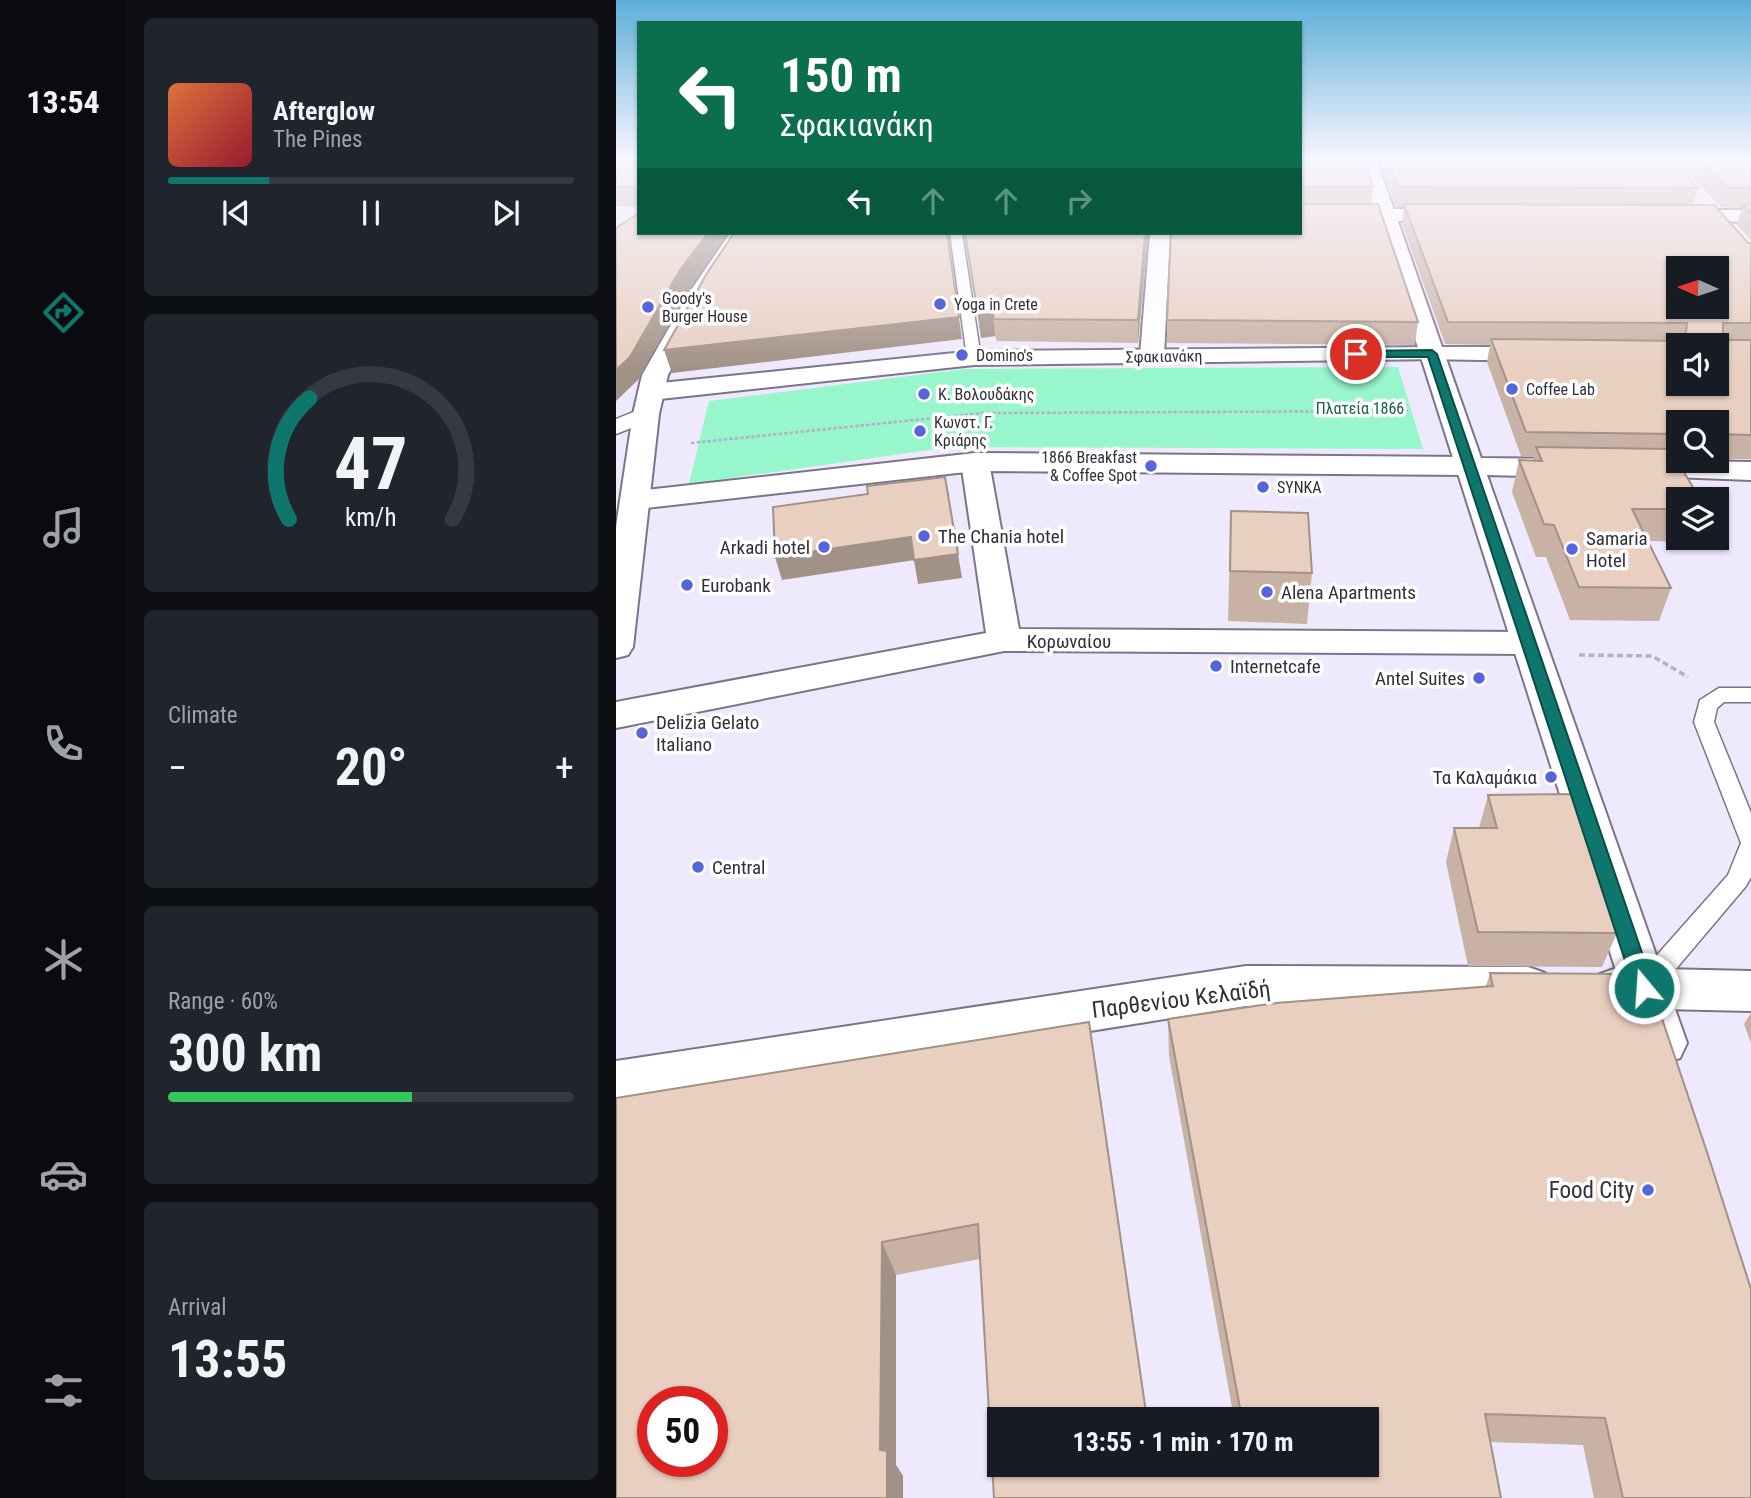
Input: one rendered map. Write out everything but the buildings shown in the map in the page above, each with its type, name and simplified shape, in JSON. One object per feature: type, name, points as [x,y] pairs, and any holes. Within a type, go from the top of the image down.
[{"type":"street","points":[[1391,229],[1680,1091]]},
{"type":"street","points":[[1726,229],[1732,236]]},
{"type":"street","points":[[1152,356],[1160,235]]},
{"type":"street","points":[[616,647],[627,500],[661,362],[744,236]]},
{"type":"street","name":"Σφακιανάκη","points":[[649,403],[974,358],[1569,354]]},
{"type":"street","points":[[616,427],[649,403]]},
{"type":"street","points":[[627,500],[975,462],[1751,471]]},
{"type":"street","points":[[975,462],[1004,640]]},
{"type":"street","name":"Κορωναίου","points":[[616,715],[1004,640],[1531,649]]},
{"type":"street","name":"Παρθενίου Κελαϊδή","points":[[616,1084],[1246,986],[1751,991]]},
{"type":"lane","points":[[956,235],[974,358]]},
{"type":"lane","points":[[1644,988],[1738,880],[1751,844],[1704,722],[1707,705],[1719,695],[1751,695]]},
{"type":"path","points":[[691,443],[983,413],[1451,410]]},
{"type":"path","points":[[1531,649],[1652,656],[1719,695]]},
{"type":"green space","name":"Πλατεία 1866","points":[[1398,367],[1423,449],[950,447],[689,484],[709,401],[965,369]]},
{"type":"place","name":"Yoga in Crete","points":[[940,304]]},
{"type":"place","name":"Goody's Burger House","points":[[648,307]]},
{"type":"place","name":"Domino's","points":[[962,355]]},
{"type":"place","name":"Coffee Lab","points":[[1512,389]]},
{"type":"place","name":"Κ. Βολουδάκης","points":[[924,394]]},
{"type":"place","name":"Κωνστ. Γ. Κριάρης","points":[[920,431]]},
{"type":"place","name":"1866 Breakfast & Coffee Spot","points":[[1151,466]]},
{"type":"place","name":"SYNKA","points":[[1263,487]]},
{"type":"place","name":"The Chania hotel","points":[[924,536]]},
{"type":"place","name":"Arkadi hotel","points":[[824,547]]},
{"type":"place","name":"Samaria Hotel","points":[[1572,549]]},
{"type":"place","name":"Eurobank","points":[[687,585]]},
{"type":"place","name":"Alena Apartments","points":[[1267,592]]},
{"type":"place","name":"Internetcafe","points":[[1216,666]]},
{"type":"place","name":"Antel Suites","points":[[1479,678]]},
{"type":"place","name":"Delizia Gelato Italiano","points":[[642,733]]},
{"type":"place","name":"Τα Καλαμάκια","points":[[1551,777]]},
{"type":"place","name":"Central","points":[[698,867]]},
{"type":"place","name":"Food City","points":[[1648,1190]]},
{"type":"route","points":[[1356,354],[1432,354],[1644,988]]}]
